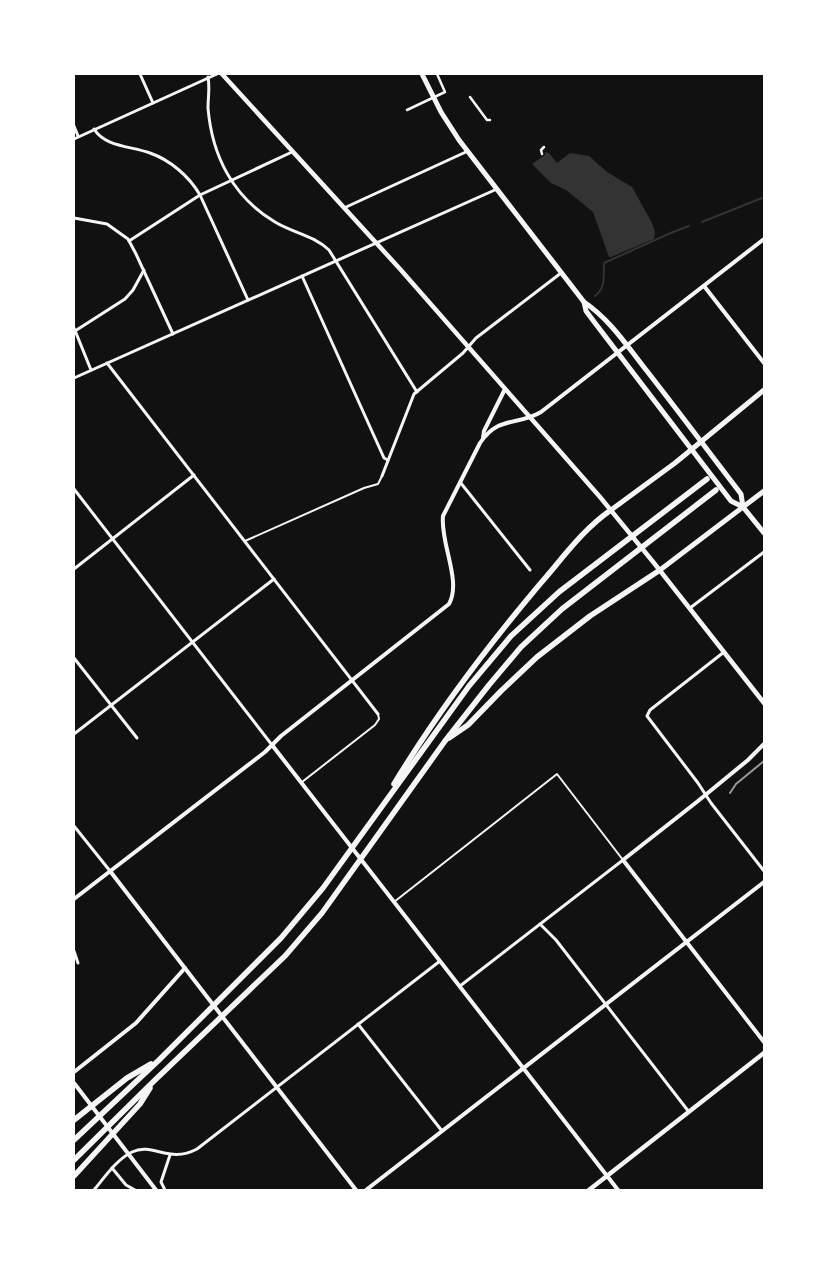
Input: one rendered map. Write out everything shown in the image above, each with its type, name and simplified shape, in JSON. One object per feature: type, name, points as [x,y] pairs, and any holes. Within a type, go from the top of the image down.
[{"type":"highway","points":[[74,1140],[159,1060],[281,938],[323,888],[474,680],[516,631],[564,588],[707,479]]},
{"type":"highway","points":[[74,1160],[285,956],[322,912],[445,741],[503,668],[541,627],[716,490]]},
{"type":"highway","points":[[374,818],[414,751],[507,624],[581,537],[595,522],[611,510]]},
{"type":"highway","points":[[445,741],[468,725],[500,691],[537,657],[590,616],[660,570]]},
{"type":"highway","points":[[74,1120],[127,1078],[159,1060]]},
{"type":"highway","points":[[74,1176],[140,1104],[155,1080]]},
{"type":"main road","points":[[222,74],[376,243],[611,510],[764,703]]},
{"type":"main road","points":[[422,74],[444,119],[584,302],[608,322],[701,441],[740,494],[743,507]]},
{"type":"main road","points":[[584,302],[586,311],[620,351],[694,447],[731,501],[743,507],[764,533]]},
{"type":"main road","points":[[611,510],[641,489],[764,390]]},
{"type":"main road","points":[[660,570],[764,491]]},
{"type":"main road","points":[[589,1190],[764,1053]]},
{"type":"street","points":[[140,74],[153,103]]},
{"type":"street","points":[[74,139],[217,74]]},
{"type":"street","points":[[407,110],[445,92],[437,74]]},
{"type":"street","points":[[208,77],[210,85],[208,106],[211,133],[218,157],[231,181],[256,209],[282,226],[312,237],[329,250],[417,392]]},
{"type":"street","points":[[470,97],[487,120],[490,120]]},
{"type":"street","points":[[74,126],[78,136]]},
{"type":"street","points":[[94,129],[103,140],[150,153],[166,161],[190,180],[200,195],[248,300]]},
{"type":"street","points":[[542,154],[541,150],[544,146]]},
{"type":"street","points":[[129,241],[200,195],[293,151]]},
{"type":"street","points":[[344,208],[468,151]]},
{"type":"street","points":[[74,378],[497,189]]},
{"type":"street","points":[[74,218],[107,224],[121,232],[129,241],[173,334]]},
{"type":"street","points":[[74,899],[444,609],[452,598],[454,589],[442,523],[445,510],[483,438],[489,432],[503,424],[541,412],[764,239]]},
{"type":"street","points":[[91,370],[74,330],[125,299],[133,290],[144,270]]},
{"type":"street","points":[[382,476],[412,397],[476,338],[561,273]]},
{"type":"street","points":[[302,276],[384,458],[388,460]]},
{"type":"street","points":[[704,286],[764,363]]},
{"type":"street","points":[[107,363],[378,714]]},
{"type":"street","points":[[483,438],[484,431],[504,389]]},
{"type":"street","points":[[74,569],[194,475]]},
{"type":"street","points":[[460,482],[530,570]]},
{"type":"street","points":[[74,488],[618,1190]]},
{"type":"street","points":[[690,608],[764,552]]},
{"type":"street","points":[[74,734],[274,579]]},
{"type":"street","points":[[724,652],[647,714],[648,718],[764,871]]},
{"type":"street","points":[[74,658],[137,738]]},
{"type":"street","points":[[460,986],[706,794],[748,760],[764,744]]},
{"type":"street","points":[[74,826],[356,1190]]},
{"type":"street","points":[[623,860],[764,1042]]},
{"type":"street","points":[[366,1190],[764,882]]},
{"type":"street","points":[[540,924],[548,931],[689,1112]]},
{"type":"street","points":[[74,951],[78,963]]},
{"type":"street","points":[[94,1190],[112,1168],[128,1154],[136,1150],[150,1150],[170,1155],[184,1154],[197,1149],[440,960]]},
{"type":"street","points":[[74,1072],[136,1023],[185,968]]},
{"type":"street","points":[[358,1024],[442,1132]]},
{"type":"street","points":[[74,1084],[156,1190]]},
{"type":"street","points":[[165,1190],[161,1182],[170,1155]]},
{"type":"street","points":[[112,1168],[126,1186],[136,1190]]},
{"type":"lane","points":[[245,541],[364,488],[378,484],[382,476]]},
{"type":"lane","points":[[301,782],[375,725],[379,719],[378,714]]},
{"type":"lane","points":[[394,902],[557,774],[623,860]]},
{"type":"shaded area","points":[[545,152],[549,153],[557,163],[570,153],[589,156],[607,172],[632,187],[652,223],[655,232],[654,239],[609,257],[593,212],[566,190],[551,183],[532,164],[545,155]]},
{"type":"waterway","points":[[702,222],[762,198]]},
{"type":"waterway","points":[[604,263],[689,226]]},
{"type":"waterway","points":[[595,296],[599,293],[602,286],[604,265]]},
{"type":"railway","points":[[730,793],[736,784],[764,761]]}]
